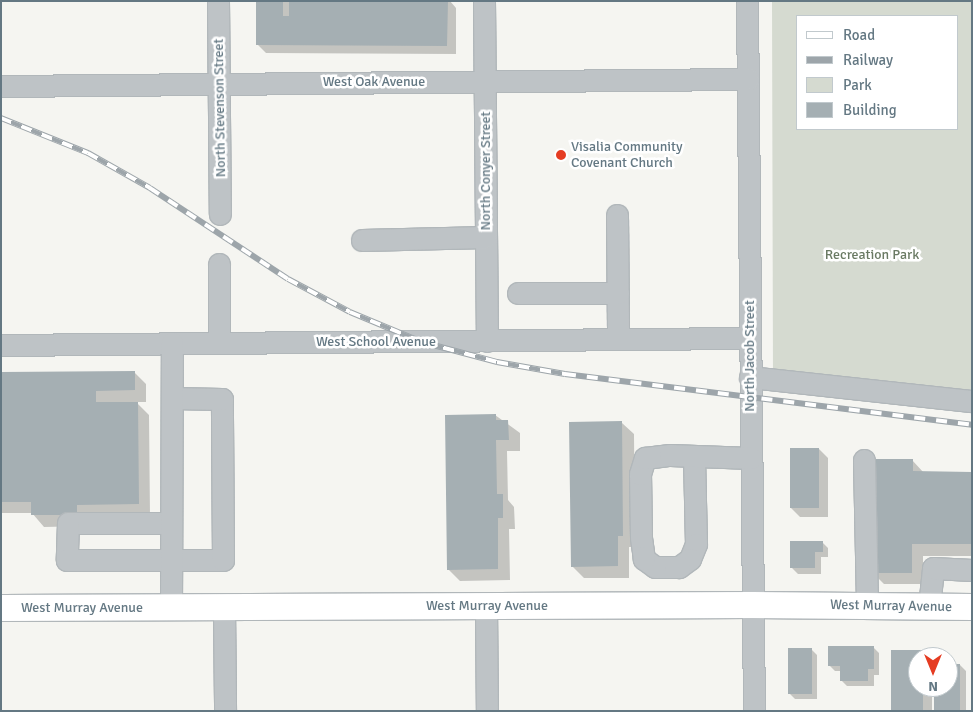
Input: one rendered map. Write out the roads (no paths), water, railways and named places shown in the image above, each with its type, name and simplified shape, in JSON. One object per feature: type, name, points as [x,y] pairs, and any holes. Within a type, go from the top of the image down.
[{"type":"main road","name":"West Murray Avenue","points":[[1,608],[752,605],[972,607]]},
{"type":"street","name":"North Stevenson Street","points":[[218,1],[220,214]]},
{"type":"street","name":"North Conyer Street","points":[[484,1],[487,341]]},
{"type":"street","name":"North Jacob Street","points":[[747,1],[754,711]]},
{"type":"street","name":"West Oak Avenue","points":[[1,86],[748,79]]},
{"type":"street","points":[[617,215],[618,339]]},
{"type":"street","points":[[362,240],[486,237]]},
{"type":"street","points":[[219,264],[219,343]]},
{"type":"street","points":[[518,293],[618,293]]},
{"type":"street","name":"West School Avenue","points":[[1,345],[750,338]]},
{"type":"street","points":[[171,608],[172,343]]},
{"type":"street","points":[[750,377],[972,401]]},
{"type":"street","points":[[171,523],[68,523],[67,560],[223,560],[222,398],[172,398]]},
{"type":"street","points":[[694,456],[696,544],[690,558],[679,567],[655,567],[644,559],[641,537],[640,474],[645,458],[694,456],[751,458]]},
{"type":"street","points":[[864,460],[867,606]]},
{"type":"street","points":[[929,607],[933,568],[972,570]]},
{"type":"street","points":[[486,606],[487,711]]},
{"type":"street","points":[[224,608],[225,711]]},
{"type":"railway","points":[[1,118],[88,153],[150,188],[288,279],[350,312],[422,342],[497,362],[565,374],[972,425]]},
{"type":"place","name":"Visalia Community Covenant Church","points":[[561,155]]},
{"type":"park label","name":"Recreation Park","points":[[872,255]]}]
